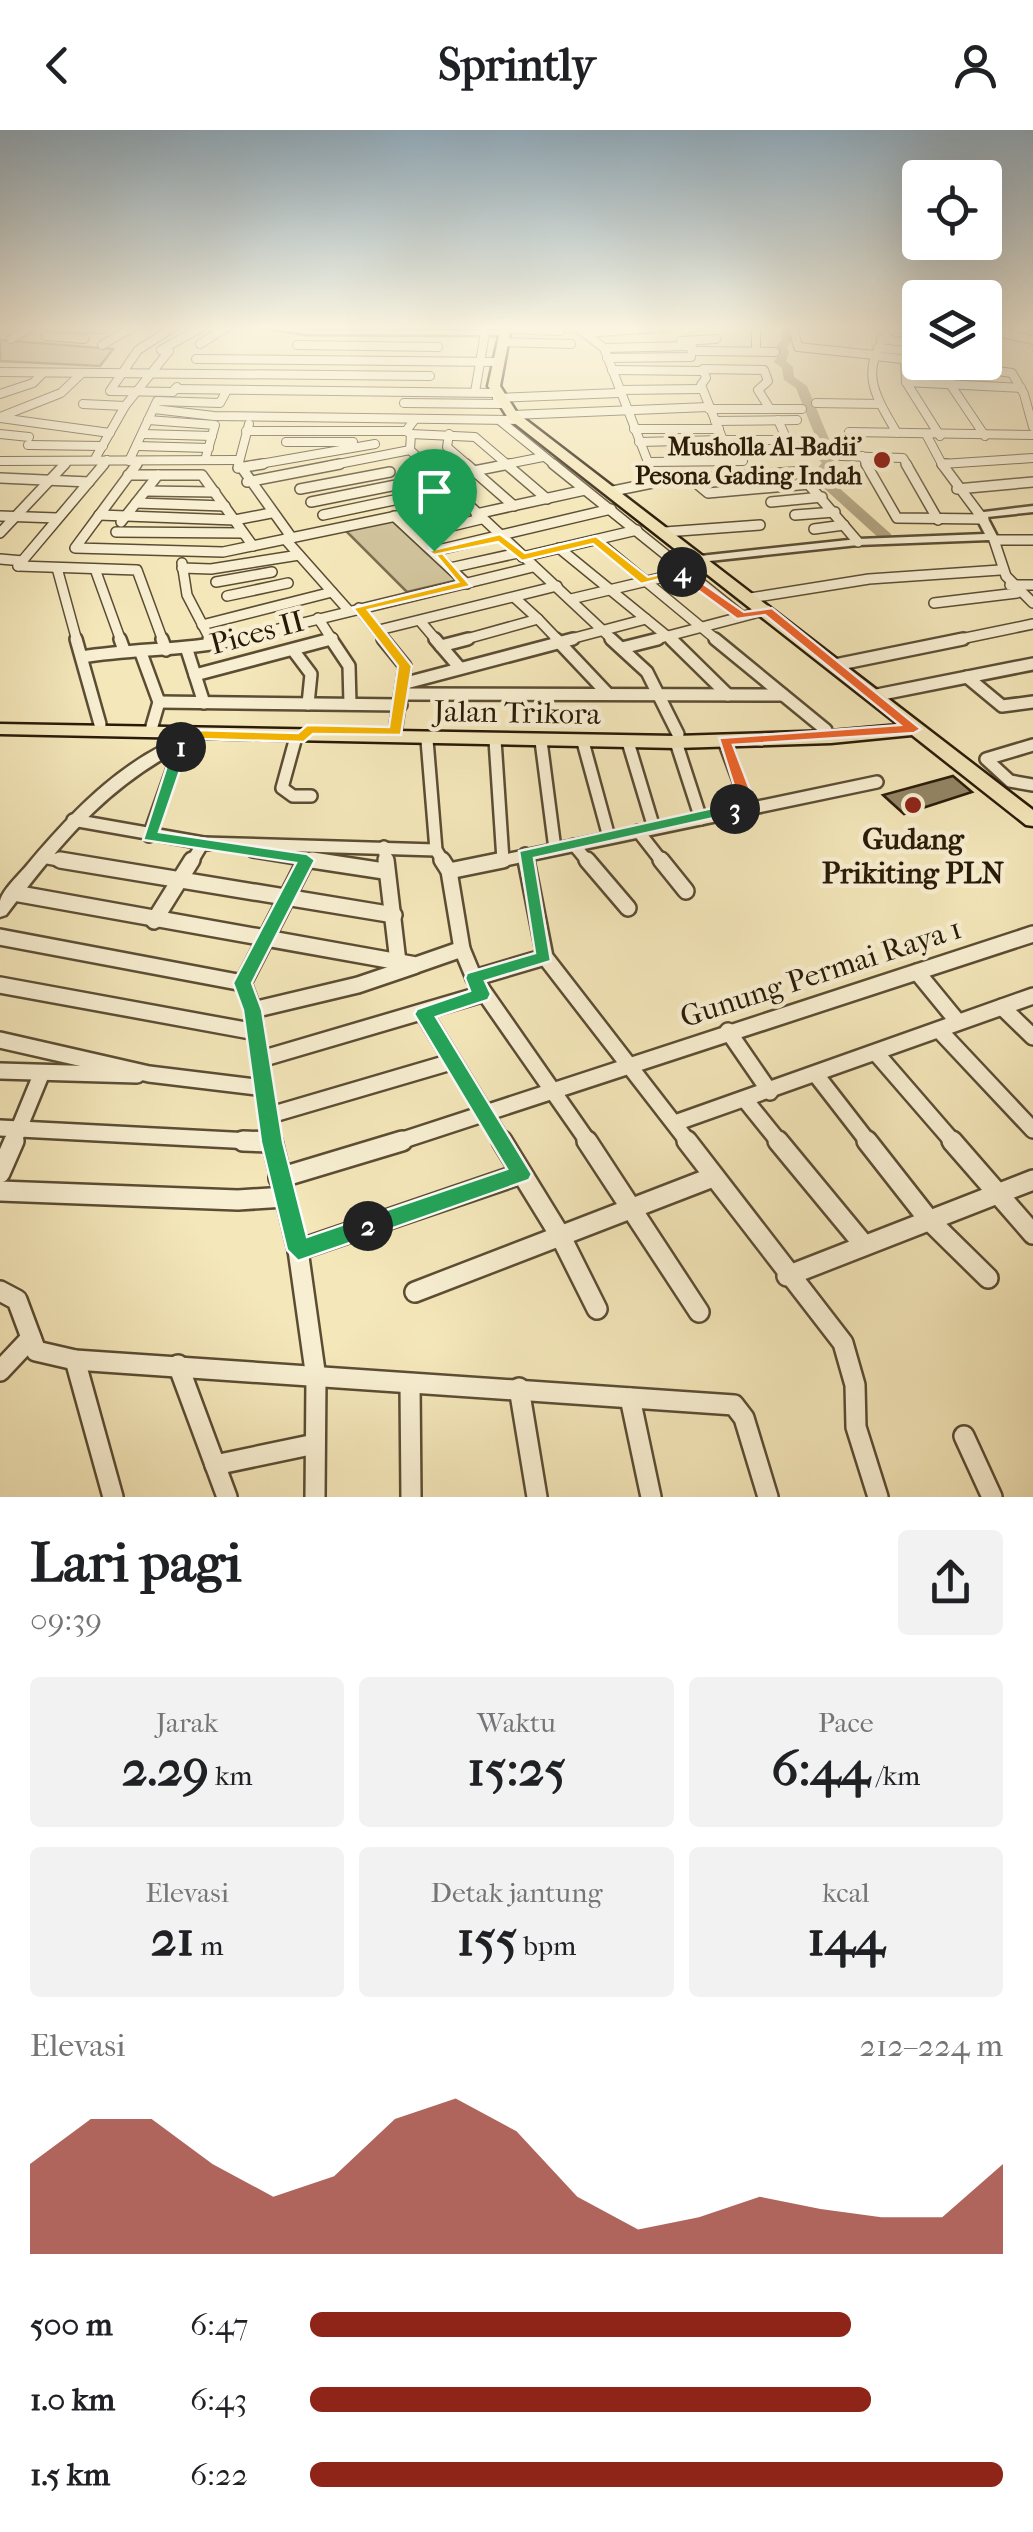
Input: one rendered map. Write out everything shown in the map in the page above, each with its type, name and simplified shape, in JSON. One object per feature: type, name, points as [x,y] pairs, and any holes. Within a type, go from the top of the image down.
[{"type":"main road","points":[[502,391],[504,408],[1033,820]]},
{"type":"main road","name":"Jalan Trikora","points":[[0,726],[152,726],[427,740],[628,742],[873,726],[897,715]]},
{"type":"main road","name":"Jalan Trikora","points":[[92,726],[190,738],[395,732],[724,741],[914,729]]},
{"type":"street","points":[[0,418],[63,391]]},
{"type":"street","points":[[110,391],[152,391]]},
{"type":"street","points":[[215,413],[227,391]]},
{"type":"street","points":[[272,391],[246,430],[237,464],[300,555],[332,592],[380,630],[405,666],[395,732]]},
{"type":"street","points":[[310,391],[476,392],[504,408],[543,457],[742,616]]},
{"type":"street","points":[[309,418],[320,391]]},
{"type":"street","points":[[618,391],[651,462],[744,460]]},
{"type":"street","points":[[215,413],[214,416],[416,419],[624,391]]},
{"type":"street","points":[[703,391],[717,425],[720,453]]},
{"type":"street","points":[[759,391],[770,409]]},
{"type":"street","points":[[873,391],[897,433]]},
{"type":"street","points":[[912,391],[940,436]]},
{"type":"street","points":[[955,391],[985,436]]},
{"type":"street","points":[[136,392],[103,446],[102,459],[88,482],[19,568],[137,570],[166,650]]},
{"type":"street","points":[[356,418],[365,392]]},
{"type":"street","points":[[400,419],[408,392]]},
{"type":"street","points":[[446,404],[449,392]]},
{"type":"street","points":[[220,403],[161,400],[136,446],[128,474],[74,548],[223,552],[464,502]]},
{"type":"street","points":[[404,403],[504,408],[802,409]]},
{"type":"street","points":[[816,403],[880,404]]},
{"type":"street","points":[[83,404],[125,406]]},
{"type":"street","points":[[655,408],[663,429]]},
{"type":"street","points":[[682,408],[690,429]]},
{"type":"street","points":[[154,409],[215,413]]},
{"type":"street","points":[[1032,412],[1033,427]]},
{"type":"street","points":[[0,418],[110,433]]},
{"type":"street","points":[[416,419],[408,432],[410,450],[496,536],[572,599],[648,672],[677,738],[700,819]]},
{"type":"street","points":[[148,420],[215,424],[205,460]]},
{"type":"street","points":[[640,442],[787,440],[778,420]]},
{"type":"street","points":[[634,430],[797,420]]},
{"type":"street","points":[[246,430],[463,434],[476,437],[547,499]]},
{"type":"street","points":[[381,430],[375,443],[380,457],[421,511]]},
{"type":"street","points":[[282,431],[286,442],[282,461]]},
{"type":"street","points":[[851,440],[849,432],[1033,436]]},
{"type":"street","points":[[0,434],[29,441],[103,446]]},
{"type":"street","points":[[142,434],[212,436]]},
{"type":"street","points":[[449,434],[447,447],[514,506]]},
{"type":"street","points":[[927,436],[957,489],[982,517],[993,539],[1000,570],[1014,589],[1033,603]]},
{"type":"street","points":[[286,442],[375,443]]},
{"type":"street","points":[[310,456],[315,442]]},
{"type":"street","points":[[0,460],[205,460],[237,464],[282,461],[375,443]]},
{"type":"street","points":[[0,533],[82,446]]},
{"type":"street","points":[[136,446],[209,448]]},
{"type":"street","points":[[247,482],[410,450]]},
{"type":"street","points":[[644,454],[793,453]]},
{"type":"street","points":[[841,456],[904,458],[938,520]]},
{"type":"street","points":[[862,456],[896,518],[938,520],[1033,510]]},
{"type":"street","points":[[438,478],[543,457]]},
{"type":"street","points":[[942,464],[1033,458]]},
{"type":"street","points":[[300,489],[390,472]]},
{"type":"street","points":[[613,490],[690,478],[795,472],[822,497],[858,542]]},
{"type":"street","points":[[128,474],[202,475],[252,546]]},
{"type":"street","points":[[104,550],[158,474]]},
{"type":"street","points":[[282,475],[323,514],[328,530]]},
{"type":"street","points":[[715,477],[725,491]]},
{"type":"street","points":[[0,478],[88,482]]},
{"type":"street","points":[[690,478],[702,492],[810,484]]},
{"type":"street","points":[[957,489],[1033,482]]},
{"type":"street","points":[[311,502],[400,484]]},
{"type":"street","points":[[418,534],[585,490]]},
{"type":"street","points":[[146,491],[215,492]]},
{"type":"street","points":[[323,514],[412,496]]},
{"type":"street","points":[[770,502],[822,497]]},
{"type":"street","points":[[136,503],[225,506]]},
{"type":"street","points":[[434,551],[632,507]]},
{"type":"street","points":[[795,515],[835,512]]},
{"type":"street","points":[[99,515],[235,520],[271,513]]},
{"type":"street","points":[[0,516],[57,518]]},
{"type":"street","points":[[394,516],[418,534],[466,584]]},
{"type":"street","points":[[913,520],[923,538]]},
{"type":"street","points":[[450,568],[634,531],[760,525]]},
{"type":"street","points":[[814,528],[844,526]]},
{"type":"street","points":[[116,532],[243,533]]},
{"type":"street","points":[[700,559],[923,538],[1033,540]]},
{"type":"street","points":[[596,540],[826,730]]},
{"type":"street","points":[[559,548],[667,635],[728,695]]},
{"type":"street","points":[[183,551],[186,600],[210,642]]},
{"type":"street","points":[[182,568],[259,564],[300,555]]},
{"type":"street","points":[[0,560],[23,561]]},
{"type":"street","points":[[259,564],[288,583],[300,600]]},
{"type":"street","points":[[82,657],[124,650],[187,650],[533,566]]},
{"type":"street","points":[[57,568],[82,657],[92,726]]},
{"type":"street","points":[[95,569],[124,650]]},
{"type":"street","points":[[211,569],[236,614]]},
{"type":"street","points":[[750,598],[870,578],[1000,570]]},
{"type":"street","points":[[216,582],[272,572]]},
{"type":"street","points":[[572,599],[685,572]]},
{"type":"street","points":[[226,596],[288,583]]},
{"type":"street","points":[[934,603],[1033,585]]},
{"type":"street","points":[[380,630],[557,586]]},
{"type":"street","points":[[202,625],[332,592]]},
{"type":"street","points":[[516,598],[607,693]]},
{"type":"street","points":[[622,648],[767,610]]},
{"type":"street","points":[[318,618],[349,666],[350,704]]},
{"type":"street","points":[[441,646],[538,619]]},
{"type":"street","points":[[403,694],[459,667],[646,619]]},
{"type":"street","points":[[420,621],[459,667]]},
{"type":"street","points":[[835,665],[1033,624]]},
{"type":"street","name":"Pices II","points":[[194,675],[333,638]]},
{"type":"street","points":[[187,650],[204,703]]},
{"type":"street","points":[[293,650],[311,674],[308,704]]},
{"type":"street","points":[[141,652],[159,702],[152,726]]},
{"type":"street","points":[[872,696],[1033,664]]},
{"type":"street","points":[[967,677],[1002,706],[1033,702]]},
{"type":"street","points":[[159,702],[350,704],[403,694],[784,695]]},
{"type":"street","points":[[302,735],[282,788],[293,796],[311,796]]},
{"type":"street","points":[[0,910],[73,820],[133,768],[190,738]]},
{"type":"street","points":[[149,836],[190,738]]},
{"type":"street","points":[[427,740],[436,850],[449,871],[462,949],[474,978],[635,1209],[699,1312]]},
{"type":"street","points":[[496,740],[503,860]]},
{"type":"street","points":[[541,741],[555,849]]},
{"type":"street","points":[[724,741],[748,805]]},
{"type":"street","points":[[582,742],[609,837]]},
{"type":"street","points":[[628,742],[654,828]]},
{"type":"street","points":[[1033,744],[988,757],[987,762],[1002,776],[1033,784]]},
{"type":"street","points":[[984,782],[1002,776]]},
{"type":"street","points":[[449,871],[700,819],[748,805],[877,782]]},
{"type":"street","points":[[73,820],[149,836],[384,871]]},
{"type":"street","points":[[638,831],[686,891]]},
{"type":"street","points":[[203,843],[436,850]]},
{"type":"street","points":[[154,921],[203,843]]},
{"type":"street","points":[[574,845],[628,908]]},
{"type":"street","points":[[384,847],[398,962]]},
{"type":"street","points":[[525,854],[545,957],[787,1276],[844,1344],[855,1385],[856,1427],[878,1497]]},
{"type":"street","points":[[42,857],[394,916]]},
{"type":"street","points":[[307,860],[243,983],[261,1059],[272,1142],[298,1250],[316,1378],[315,1497]]},
{"type":"street","points":[[14,893],[416,965]]},
{"type":"street","name":"Gunung Permai Raya 1","points":[[0,1190],[238,1200],[728,1032],[1033,934]]},
{"type":"street","points":[[0,937],[243,983]]},
{"type":"street","points":[[252,1010],[358,985],[462,949]]},
{"type":"street","points":[[474,978],[545,957]]},
{"type":"street","points":[[916,972],[958,1022]]},
{"type":"street","points":[[0,985],[256,1032]]},
{"type":"street","points":[[261,1059],[482,994]]},
{"type":"street","points":[[674,1123],[746,1101],[1033,996]]},
{"type":"street","points":[[1002,1007],[1033,1037]]},
{"type":"street","points":[[424,1014],[560,1237],[597,1309]]},
{"type":"street","points":[[939,1030],[1033,1130]]},
{"type":"street","points":[[728,1032],[770,1092]]},
{"type":"street","points":[[0,1040],[149,1074],[264,1088]]},
{"type":"street","points":[[876,1053],[1033,1234]]},
{"type":"street","points":[[268,1116],[451,1062]]},
{"type":"street","points":[[0,1071],[41,1076],[149,1074]]},
{"type":"street","points":[[0,1173],[41,1076]]},
{"type":"street","points":[[816,1076],[930,1220],[988,1278]]},
{"type":"street","points":[[746,1101],[864,1246]]},
{"type":"street","points":[[0,1128],[272,1142]]},
{"type":"street","points":[[298,1250],[521,1174]]},
{"type":"street","points":[[415,1292],[712,1177]]},
{"type":"street","points":[[787,1276],[1033,1180]]},
{"type":"street","points":[[0,1291],[16,1300],[36,1351],[75,1360],[519,1388],[740,1408],[768,1497]]},
{"type":"street","points":[[0,1371],[31,1338]]},
{"type":"street","points":[[75,1360],[113,1497]]},
{"type":"street","points":[[178,1364],[227,1497]]},
{"type":"street","points":[[410,1384],[411,1497]]},
{"type":"street","points":[[519,1388],[537,1497]]},
{"type":"street","points":[[630,1398],[650,1497]]},
{"type":"street","points":[[964,1436],[992,1497]]},
{"type":"street","points":[[215,1466],[315,1444]]},
{"type":"shaded area","points":[[399,519],[458,580],[407,592],[345,530]]},
{"type":"building","name":"Gudang Prikiting PLN","points":[[953,776],[972,792],[904,814],[883,795]]},
{"type":"waterway","points":[[803,391],[823,439],[814,447],[829,463],[819,474],[822,480],[886,537]]},
{"type":"place","name":"Musholla Al-Badii' Pesona Gading Indah","points":[[882,460]]},
{"type":"place","name":"Gudang Prikiting PLN","points":[[913,805]]},
{"type":"route","points":[[500,538],[522,557],[596,540],[645,582],[685,572],[742,616],[767,610],[914,729],[724,741],[748,805],[700,819],[525,854],[545,957],[474,978],[482,994],[424,1014],[521,1174],[298,1250],[279,1178],[252,1010],[243,983],[307,860],[149,836],[183,740],[198,735],[304,738],[307,729],[395,732],[406,683],[405,666],[359,608],[466,584],[434,551],[500,538]]}]
